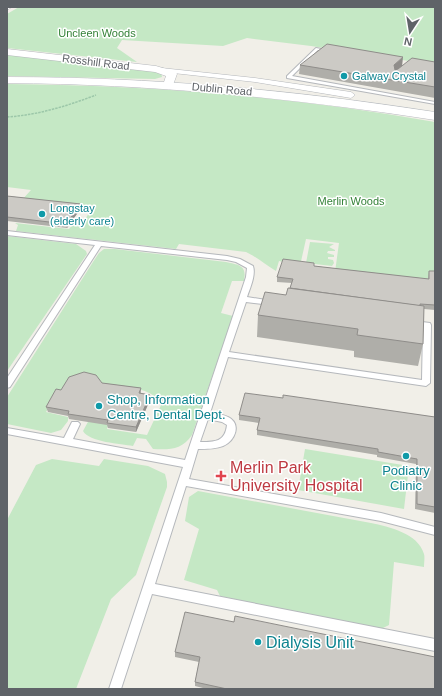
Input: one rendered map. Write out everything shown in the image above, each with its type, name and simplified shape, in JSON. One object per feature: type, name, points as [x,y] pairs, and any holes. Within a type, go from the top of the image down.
[{"type":"main road","name":"Dublin Road","points":[[7,80],[168,85],[342,102],[435,116]]},
{"type":"street","name":"Rosshill Road","points":[[7,52],[164,70]]},
{"type":"street","points":[[164,70],[264,81],[351,95]]},
{"type":"street","points":[[164,70],[172,74],[168,85]]},
{"type":"lane","points":[[332,52],[317,49],[289,77],[435,103]]},
{"type":"lane","points":[[7,233],[238,260],[251,267],[251,272],[243,299],[115,689]]},
{"type":"lane","points":[[7,385],[99,244]]},
{"type":"lane","points":[[243,299],[281,305]]},
{"type":"lane","points":[[225,354],[426,383],[427,324],[404,321]]},
{"type":"lane","points":[[195,446],[222,444],[228,438],[232,430],[232,424],[225,419],[205,415]]},
{"type":"lane","points":[[67,442],[75,424]]},
{"type":"lane","points":[[7,431],[189,464]]},
{"type":"lane","points":[[183,482],[381,517],[435,531]]},
{"type":"lane","points":[[148,588],[435,645]]},
{"type":"path","points":[[7,117],[38,113],[79,102],[98,95]]},
{"type":"green space","name":"Uncleen Woods","points":[[19,7],[435,7],[435,65],[247,38],[223,46],[122,40],[117,48],[137,62],[7,48],[7,14]]},
{"type":"green space","points":[[7,54],[161,72],[162,77],[155,79],[7,76]]},
{"type":"green space","name":"Merlin Woods","points":[[7,84],[114,87],[222,94],[329,106],[435,122],[435,284],[335,272],[339,243],[306,239],[300,266],[279,261],[276,271],[246,252],[179,244],[176,249],[16,231],[18,225],[15,223],[69,229],[73,224],[82,224],[89,213],[82,212],[82,208],[21,201],[31,190],[7,187]]},
{"type":"green space","points":[[7,236],[76,244],[86,251],[87,254],[7,371]]},
{"type":"green space","points":[[310,242],[334,244],[329,247],[335,251],[328,251],[327,253],[334,255],[334,257],[328,257],[328,259],[333,260],[334,263],[332,266],[306,263]]},
{"type":"green space","points":[[104,249],[226,262],[238,265],[243,269],[245,276],[244,281],[232,281],[221,313],[233,316],[192,435],[184,444],[175,448],[153,449],[146,439],[137,438],[133,446],[113,443],[92,438],[86,435],[83,431],[89,420],[109,423],[107,429],[147,435],[163,401],[138,389],[103,388],[57,394],[46,412],[68,417],[68,421],[61,430],[51,433],[7,424],[7,397],[93,262],[99,253]]},
{"type":"green space","points":[[305,449],[409,466],[404,509],[298,490]]},
{"type":"green space","points":[[52,459],[99,466],[104,459],[148,466],[165,474],[167,487],[136,575],[111,599],[76,689],[7,689],[7,520],[36,465]]},
{"type":"green space","points":[[198,491],[371,523],[394,529],[409,536],[421,547],[424,555],[424,567],[394,562],[389,625],[379,630],[220,596],[217,590],[184,580],[199,529],[185,521],[189,497]]},
{"type":"building","points":[[327,44],[403,57],[394,65],[395,70],[412,58],[435,62],[435,87],[300,65]]},
{"type":"building","name":"Longstay (elderly care)","points":[[7,196],[81,204],[66,224],[7,217]]},
{"type":"building","points":[[283,259],[314,263],[314,266],[429,279],[429,271],[435,271],[435,305],[420,304],[420,306],[290,288],[293,279],[277,277]]},
{"type":"building","points":[[288,288],[424,306],[423,344],[357,335],[358,329],[258,315],[265,292],[286,295]]},
{"type":"building","name":"Shop, Information Centre, Dental Dept.","points":[[84,372],[96,375],[102,383],[141,388],[139,393],[150,395],[136,427],[107,423],[108,420],[68,414],[69,411],[46,407],[56,389],[61,390],[69,377]]},
{"type":"building","name":"Podiatry Clinic","points":[[245,393],[283,398],[283,395],[435,417],[435,507],[417,504],[417,459],[378,452],[378,449],[257,430],[260,418],[239,415]]},
{"type":"building","name":"Dialysis Unit","points":[[185,612],[234,622],[235,616],[435,657],[435,689],[227,689],[195,682],[200,657],[175,652]]},
{"type":"place","name":"Galway Crystal","points":[[344,76]]},
{"type":"place","name":"Longstay (elderly care)","points":[[42,214]]},
{"type":"place","name":"Shop, Information Centre, Dental Dept.","points":[[99,406]]},
{"type":"place","name":"Podiatry Clinic","points":[[406,456]]},
{"type":"place","name":"Merlin Park University Hospital","points":[[221,476]]},
{"type":"place","name":"Dialysis Unit","points":[[258,642]]}]
